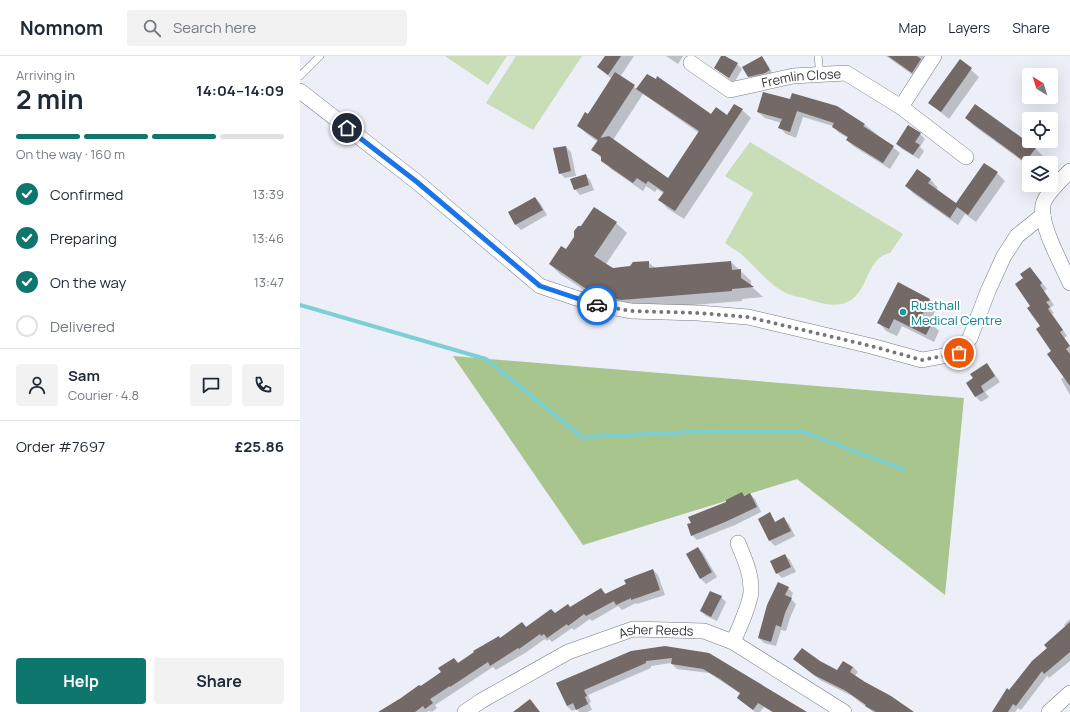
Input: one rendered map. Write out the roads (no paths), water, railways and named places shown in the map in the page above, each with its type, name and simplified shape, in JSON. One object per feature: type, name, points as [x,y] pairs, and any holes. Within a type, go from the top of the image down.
[{"type":"street","points":[[901,107],[934,56]]},
{"type":"street","name":"Fremlin Close","points":[[691,63],[730,90],[793,76],[846,73],[901,107],[966,157]]},
{"type":"street","points":[[300,91],[417,182],[540,286],[594,304],[631,311],[698,313],[748,317],[871,346],[922,360],[959,353],[970,338],[988,291],[1004,256],[1017,236],[1043,215]]},
{"type":"street","points":[[1070,171],[1050,193],[1043,204],[1043,215],[1048,234],[1070,283]]},
{"type":"street","points":[[733,642],[741,626],[752,590],[748,567],[738,543]]},
{"type":"street","name":"Asher Reeds","points":[[464,712],[485,706],[568,652],[633,629],[704,631],[733,642],[844,712]]},
{"type":"street","points":[[1050,712],[1070,693]]},
{"type":"lane","points":[[300,76],[320,56]]},
{"type":"lane","points":[[818,56],[820,74]]},
{"type":"waterway","points":[[300,305],[486,359],[582,437],[715,431],[804,432],[903,469]]},
{"type":"place","name":"Rusthall Medical Centre","points":[[903,312]]}]
